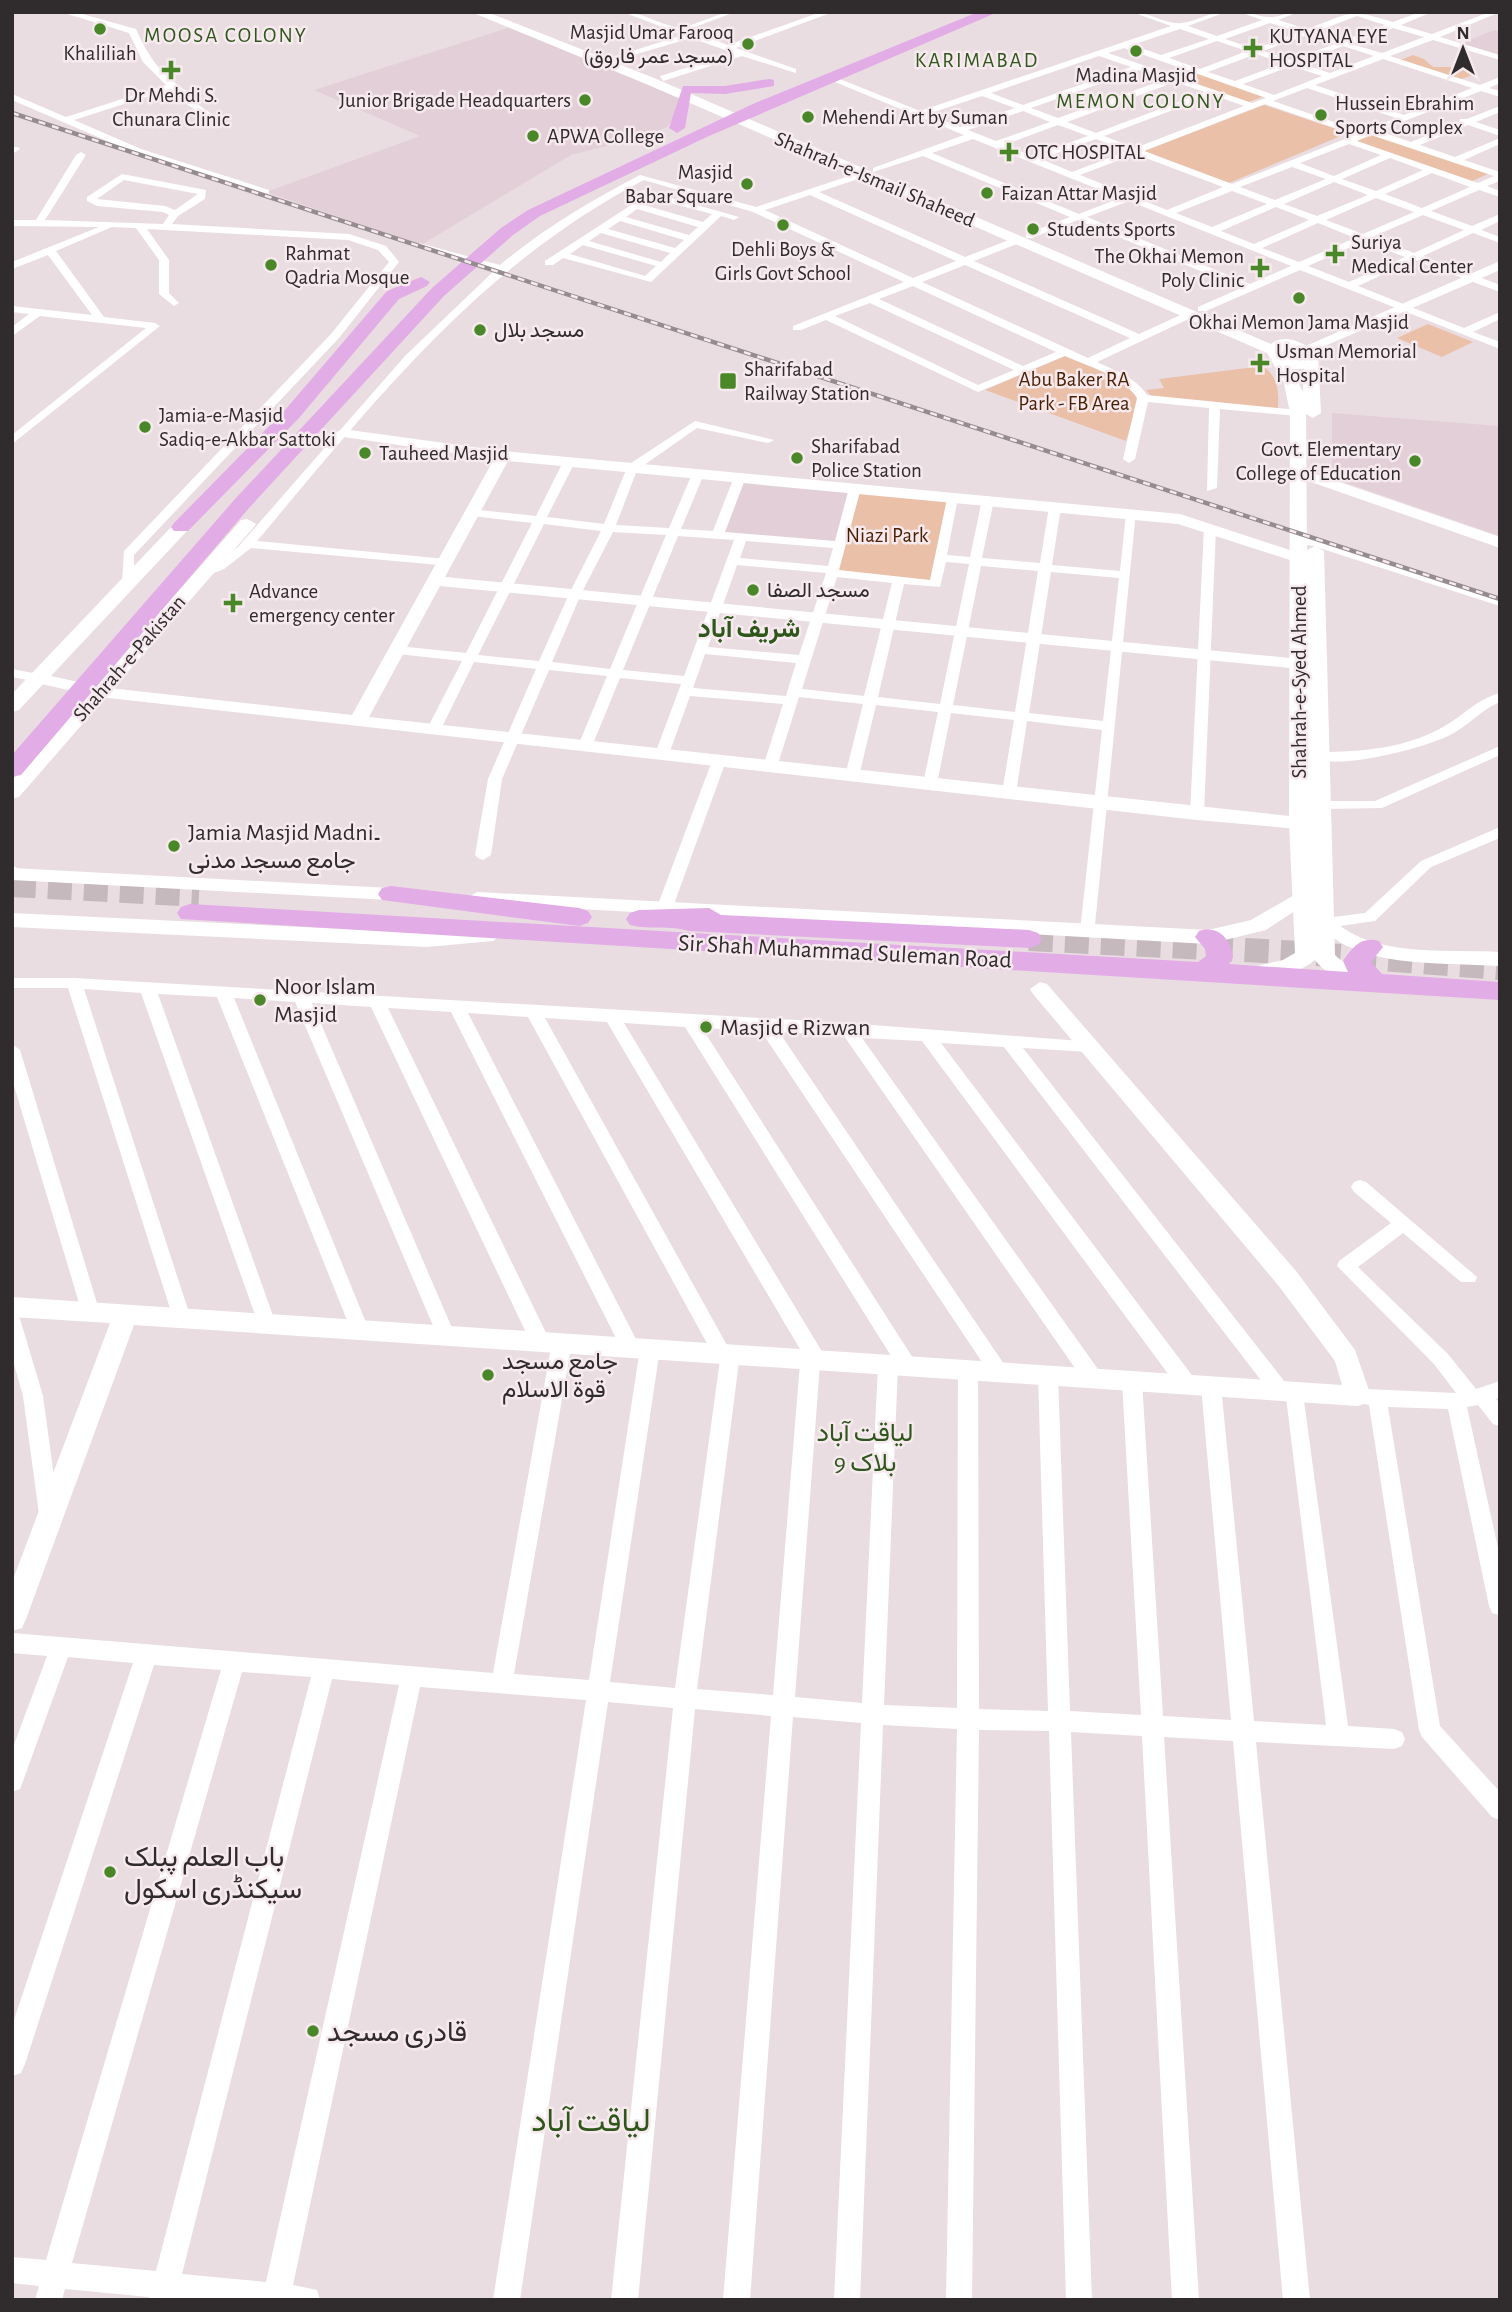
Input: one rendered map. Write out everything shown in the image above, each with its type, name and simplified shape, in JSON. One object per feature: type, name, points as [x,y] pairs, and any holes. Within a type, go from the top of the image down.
[{"type":"highway","points":[[40,710],[252,472],[469,240],[532,203],[694,125],[967,12]]},
{"type":"highway","points":[[494,241],[834,80],[999,13]]},
{"type":"highway","points":[[181,527],[300,405],[393,295],[429,285],[534,213],[722,121],[881,54],[999,13]]},
{"type":"highway","points":[[521,201],[799,69]]},
{"type":"highway","points":[[677,128],[686,93],[769,83]]},
{"type":"highway","points":[[248,534],[397,360],[420,327],[429,285]]},
{"type":"highway","points":[[12,770],[206,543],[371,366],[429,285]]},
{"type":"highway","points":[[391,894],[579,917]]},
{"type":"highway","name":"Sir Shah Muhammad Suleman Road","points":[[1029,939],[639,919],[195,904],[513,932],[1254,974],[1500,991]]},
{"type":"highway","points":[[639,919],[822,916]]},
{"type":"highway","points":[[1200,971],[1213,966],[1220,957],[1218,946],[1208,937]]},
{"type":"highway","points":[[1370,947],[1357,961],[1362,973],[1371,982]]},
{"type":"main road","name":"Shahrah-e-Ismail Shaheed","points":[[476,12],[686,93],[1197,312],[1278,350],[1294,365],[1308,365],[1310,355]]},
{"type":"main road","name":"Shahrah-e-Ismail Shaheed","points":[[496,12],[663,78],[686,93]]},
{"type":"main road","name":"Shahrah-e-Syed Ahmed","points":[[1278,350],[1295,387],[1307,477]]},
{"type":"main road","name":"Shahrah-e-Syed Ahmed","points":[[1254,974],[1290,966],[1306,957],[1299,823],[1300,664],[1310,355]]},
{"type":"main road","points":[[12,706],[181,527]]},
{"type":"main road","name":"Shahrah-e-Pakistan","points":[[12,793],[206,572],[248,534]]},
{"type":"main road","name":"Shahrah-e-Syed Ahmed","points":[[1304,547],[1320,756],[1324,957],[1335,969],[1371,982]]},
{"type":"street","points":[[65,12],[133,31],[137,45],[155,74],[216,120]]},
{"type":"street","points":[[627,12],[741,53],[799,69]]},
{"type":"street","points":[[677,31],[731,12]]},
{"type":"street","points":[[727,48],[829,12]]},
{"type":"street","points":[[1136,12],[1330,76]]},
{"type":"street","points":[[917,115],[1222,12]]},
{"type":"street","points":[[1244,12],[1500,94]]},
{"type":"street","points":[[1161,58],[1294,12]]},
{"type":"street","points":[[1236,84],[1428,12]]},
{"type":"street","points":[[1461,12],[1482,19]]},
{"type":"street","points":[[1072,175],[1498,12]]},
{"type":"street","points":[[1200,72],[1356,13],[1500,58]]},
{"type":"street","points":[[616,59],[691,35]]},
{"type":"street","points":[[1126,46],[1236,84],[1270,100],[1500,176]]},
{"type":"street","points":[[663,78],[741,53]]},
{"type":"street","points":[[1101,54],[1253,106]]},
{"type":"street","points":[[958,131],[1139,67]]},
{"type":"street","points":[[1043,74],[1056,78]]},
{"type":"street","points":[[994,145],[1175,79]]},
{"type":"street","points":[[834,80],[1500,346]]},
{"type":"street","points":[[1168,213],[1500,80]]},
{"type":"street","points":[[1069,83],[1093,92]]},
{"type":"street","points":[[1307,85],[1406,118]]},
{"type":"street","points":[[66,120],[172,86]]},
{"type":"street","points":[[1031,160],[1214,92]]},
{"type":"street","points":[[983,93],[1500,289]]},
{"type":"street","points":[[1105,96],[1130,105]]},
{"type":"street","points":[[12,97],[138,151],[266,192]]},
{"type":"street","points":[[1412,145],[1500,109]]},
{"type":"street","points":[[1142,110],[1168,119]]},
{"type":"street","points":[[1429,110],[1442,114]]},
{"type":"street","points":[[1455,118],[1500,133]]},
{"type":"street","points":[[1181,124],[1194,128]]},
{"type":"street","points":[[757,209],[971,136]]},
{"type":"street","points":[[1349,141],[1500,194]]},
{"type":"street","points":[[1456,160],[1500,141]]},
{"type":"street","points":[[923,153],[1251,288]]},
{"type":"street","points":[[39,222],[81,155]]},
{"type":"street","points":[[1212,231],[1390,155]]},
{"type":"street","points":[[1292,163],[1500,240]]},
{"type":"street","points":[[1253,248],[1432,170]]},
{"type":"street","points":[[1090,361],[1500,176]]},
{"type":"street","points":[[166,226],[175,214],[203,194],[122,177],[90,199],[97,203],[140,205],[175,214]]},
{"type":"street","points":[[248,534],[412,355],[499,268],[560,222],[643,177],[757,209],[1090,361],[1136,387],[1143,398],[1129,459]]},
{"type":"street","points":[[140,205],[165,184]]},
{"type":"street","points":[[620,188],[734,217]]},
{"type":"street","points":[[810,192],[1138,338]]},
{"type":"street","points":[[611,269],[597,276],[549,263],[653,195]]},
{"type":"street","points":[[797,328],[1128,198]]},
{"type":"street","points":[[636,206],[705,226]]},
{"type":"street","points":[[563,255],[647,280],[719,213]]},
{"type":"street","points":[[1349,286],[1500,217]]},
{"type":"street","points":[[619,218],[692,239]]},
{"type":"street","points":[[12,223],[166,226],[349,237],[382,248],[394,262],[335,336],[128,554],[128,583]]},
{"type":"street","points":[[12,266],[113,224]]},
{"type":"street","points":[[139,225],[164,260],[164,294],[174,303]]},
{"type":"street","points":[[601,229],[678,252]]},
{"type":"street","points":[[582,242],[662,265]]},
{"type":"street","points":[[422,245],[499,268]]},
{"type":"street","points":[[50,250],[101,320]]},
{"type":"street","points":[[1310,355],[1500,265]]},
{"type":"street","points":[[871,299],[1023,370]]},
{"type":"street","points":[[12,309],[155,326],[12,441]]},
{"type":"street","points":[[12,333],[38,312]]},
{"type":"street","points":[[1464,332],[1500,315]]},
{"type":"street","points":[[826,316],[978,389],[1067,351]]},
{"type":"street","points":[[1143,398],[1298,414]]},
{"type":"street","points":[[1210,488],[1215,405]]},
{"type":"street","points":[[484,855],[495,779],[575,594],[609,528],[632,468],[695,424],[768,440]]},
{"type":"street","points":[[342,433],[503,456],[1180,519],[1210,528],[1304,547],[1500,602]]},
{"type":"street","points":[[358,721],[503,456]]},
{"type":"street","points":[[434,729],[569,462]]},
{"type":"street","points":[[585,746],[698,474]]},
{"type":"street","points":[[718,535],[740,477]]},
{"type":"street","points":[[1307,477],[1500,543]]},
{"type":"street","points":[[770,766],[832,572],[855,488]]},
{"type":"street","points":[[733,561],[935,584],[952,497]]},
{"type":"street","points":[[930,785],[988,500]]},
{"type":"street","points":[[1009,793],[1055,507]]},
{"type":"street","points":[[473,512],[543,518],[609,528],[840,545]]},
{"type":"street","points":[[1088,931],[1099,803],[1132,514]]},
{"type":"street","points":[[1197,814],[1210,528]]},
{"type":"street","points":[[248,534],[446,563]]},
{"type":"street","points":[[662,754],[741,538]]},
{"type":"street","points":[[940,558],[1124,575]]},
{"type":"street","points":[[852,776],[899,580]]},
{"type":"street","points":[[436,581],[1300,664]]},
{"type":"street","points":[[398,650],[616,673],[687,686],[870,700],[1108,726]]},
{"type":"street","points":[[701,650],[804,660]]},
{"type":"street","points":[[12,673],[100,692],[930,785],[1299,823]]},
{"type":"street","points":[[1320,756],[1365,757],[1442,734],[1479,705],[1500,697]]},
{"type":"street","points":[[1321,805],[1377,805],[1500,750]]},
{"type":"street","points":[[665,907],[719,761]]},
{"type":"street","points":[[1324,916],[1370,917],[1426,864],[1500,832]]},
{"type":"street","points":[[13,873],[1208,937],[1235,934],[1264,926],[1303,899]]},
{"type":"street","points":[[1324,916],[1336,932],[1370,947],[1500,959]]},
{"type":"street","points":[[12,920],[427,940],[513,932]]},
{"type":"street","points":[[12,983],[74,983],[1088,1046]]},
{"type":"street","points":[[74,983],[182,1319]]},
{"type":"street","points":[[148,989],[267,1324]]},
{"type":"street","points":[[1040,989],[1287,1278],[1346,1357],[1368,1397],[1430,1730],[1500,1809]]},
{"type":"street","points":[[223,992],[360,1330]]},
{"type":"street","points":[[301,997],[446,1335]]},
{"type":"street","points":[[377,1002],[551,1342],[502,1682]]},
{"type":"street","points":[[456,1006],[640,1348],[600,1691],[506,2300]]},
{"type":"street","points":[[533,1011],[726,1353],[685,1698],[624,2300]]},
{"type":"street","points":[[611,1016],[811,1350],[736,2300]]},
{"type":"street","points":[[689,1020],[898,1366],[872,1714],[847,2300]]},
{"type":"street","points":[[765,1024],[999,1372]]},
{"type":"street","points":[[848,1029],[1093,1378]]},
{"type":"street","points":[[926,1035],[1199,1385],[1245,1732],[1297,2300]]},
{"type":"street","points":[[1009,1041],[1288,1392],[1338,1735]]},
{"type":"street","points":[[12,1050],[91,1313]]},
{"type":"street","points":[[1360,1187],[1468,1277]]},
{"type":"street","points":[[1402,1224],[1346,1266],[1500,1418]]},
{"type":"street","points":[[12,1307],[1368,1397],[1478,1397]]},
{"type":"street","points":[[12,1619],[125,1315]]},
{"type":"street","points":[[12,1322],[33,1396],[50,1522]]},
{"type":"street","points":[[959,2300],[968,1720],[968,1369]]},
{"type":"street","points":[[1048,1375],[1079,2300]]},
{"type":"street","points":[[1132,1381],[1186,2300]]},
{"type":"street","points":[[1478,1397],[1500,1606]]},
{"type":"street","points":[[12,1643],[872,1714],[1394,1739]]},
{"type":"street","points":[[12,1781],[61,1647]]},
{"type":"street","points":[[12,2064],[147,1654]]},
{"type":"street","points":[[52,2287],[234,1661]]},
{"type":"street","points":[[163,2293],[324,1668]]},
{"type":"street","points":[[276,2298],[412,1675]]},
{"type":"street","points":[[12,2270],[52,2287],[307,2300]]},
{"type":"shaded area","name":"APWA College","points":[[514,26],[685,96],[680,111],[667,127],[648,135],[571,155],[421,245],[266,192],[420,136],[314,90]]},
{"type":"shaded area","points":[[1494,30],[1500,32],[1500,58],[1457,45]]},
{"type":"shaded area","name":"Govt. Elementary College of Education","points":[[1332,413],[1500,426],[1500,536],[1332,478]]},
{"type":"shaded area","points":[[740,478],[854,488],[839,547],[719,535]]},
{"type":"green space","points":[[1413,55],[1424,59],[1433,67],[1455,67],[1475,74],[1459,80],[1398,61]]},
{"type":"green space","points":[[1197,73],[1265,96],[1246,103],[1179,80]]},
{"type":"green space","points":[[1264,105],[1348,133],[1229,183],[1144,151]]},
{"type":"green space","points":[[1373,134],[1490,173],[1470,182],[1355,141]]},
{"type":"green space","points":[[1428,324],[1473,342],[1442,357],[1397,338]]},
{"type":"green space","name":"Abu Baker RA Park - FB Area","points":[[1067,355],[1121,381],[1139,399],[1126,441],[985,390]]},
{"type":"green space","points":[[1263,366],[1272,375],[1276,385],[1278,409],[1152,397],[1146,390],[1164,388],[1159,379]]},
{"type":"green space","name":"Niazi Park","points":[[854,488],[952,497],[935,584],[832,573]]},
{"type":"tunnel","points":[[12,885],[199,895]]},
{"type":"tunnel","points":[[1029,939],[1302,953],[1500,968]]},
{"type":"railway","points":[[12,113],[1500,599]]},
{"type":"place","name":"Khaliliah","points":[[100,29]]},
{"type":"place","name":"Masjid Umar Farooq (مسجد عمر فاروق)","points":[[748,44]]},
{"type":"place","name":"KUTYANA EYE HOSPITAL","points":[[1253,48]]},
{"type":"place","name":"Madina Masjid","points":[[1136,51]]},
{"type":"place","name":"Dr Mehdi S. Chunara Clinic","points":[[171,70]]},
{"type":"place","name":"Junior Brigade Headquarters","points":[[585,100]]},
{"type":"place","name":"Hussein Ebrahim Sports Complex","points":[[1321,115]]},
{"type":"place","name":"Mehendi Art by Suman","points":[[808,117]]},
{"type":"place","name":"APWA College","points":[[533,136]]},
{"type":"place","name":"OTC HOSPITAL","points":[[1009,152]]},
{"type":"place","name":"Masjid Babar Square","points":[[747,184]]},
{"type":"place","name":"Faizan Attar Masjid","points":[[987,193]]},
{"type":"place","name":"Dehli Boys & Girls Govt School","points":[[783,225]]},
{"type":"place","name":"Students Sports","points":[[1033,229]]},
{"type":"place","name":"Suriya Medical Center","points":[[1335,254]]},
{"type":"place","name":"Rahmat Qadria Mosque","points":[[271,265]]},
{"type":"place","name":"The Okhai Memon Poly Clinic","points":[[1260,268]]},
{"type":"place","name":"Okhai Memon Jama Masjid","points":[[1299,298]]},
{"type":"place","name":"مسجد بلال","points":[[480,330]]},
{"type":"place","name":"Usman Memorial Hospital","points":[[1260,363]]},
{"type":"place","name":"Sharifabad Railway Station","points":[[728,381]]},
{"type":"place","name":"Jamia-e-Masjid Sadiq-e-Akbar Sattoki","points":[[145,427]]},
{"type":"place","name":"Tauheed Masjid","points":[[365,453]]},
{"type":"place","name":"Sharifabad Police Station","points":[[797,458]]},
{"type":"place","name":"Govt. Elementary College of Education","points":[[1415,461]]},
{"type":"place","name":"مسجد الصفا","points":[[753,590]]},
{"type":"place","name":"Advance emergency center","points":[[233,603]]},
{"type":"place","name":"Jamia Masjid Madni۔ جامع مسجد مدنی","points":[[174,846]]},
{"type":"place","name":"Noor Islam Masjid","points":[[260,1000]]},
{"type":"place","name":"Masjid e Rizwan","points":[[706,1027]]},
{"type":"place","name":"جامع مسجد قوۃ الاسلام","points":[[488,1375]]},
{"type":"place","name":"باب العلم پبلک سیکنڈری اسکول","points":[[110,1872]]},
{"type":"place","name":"قادری مسجد","points":[[313,2031]]},
{"type":"district","name":"MOOSA COLONY","points":[[226,35]]},
{"type":"district","name":"KARIMABAD","points":[[977,60]]},
{"type":"district","name":"MEMON COLONY","points":[[1141,101]]},
{"type":"district","name":"شريف آباد","points":[[749,628]]},
{"type":"district","name":"لیاقت آباد بلاک 9","points":[[865,1447]]},
{"type":"district","name":"لیاقت آباد","points":[[591,2120]]}]
